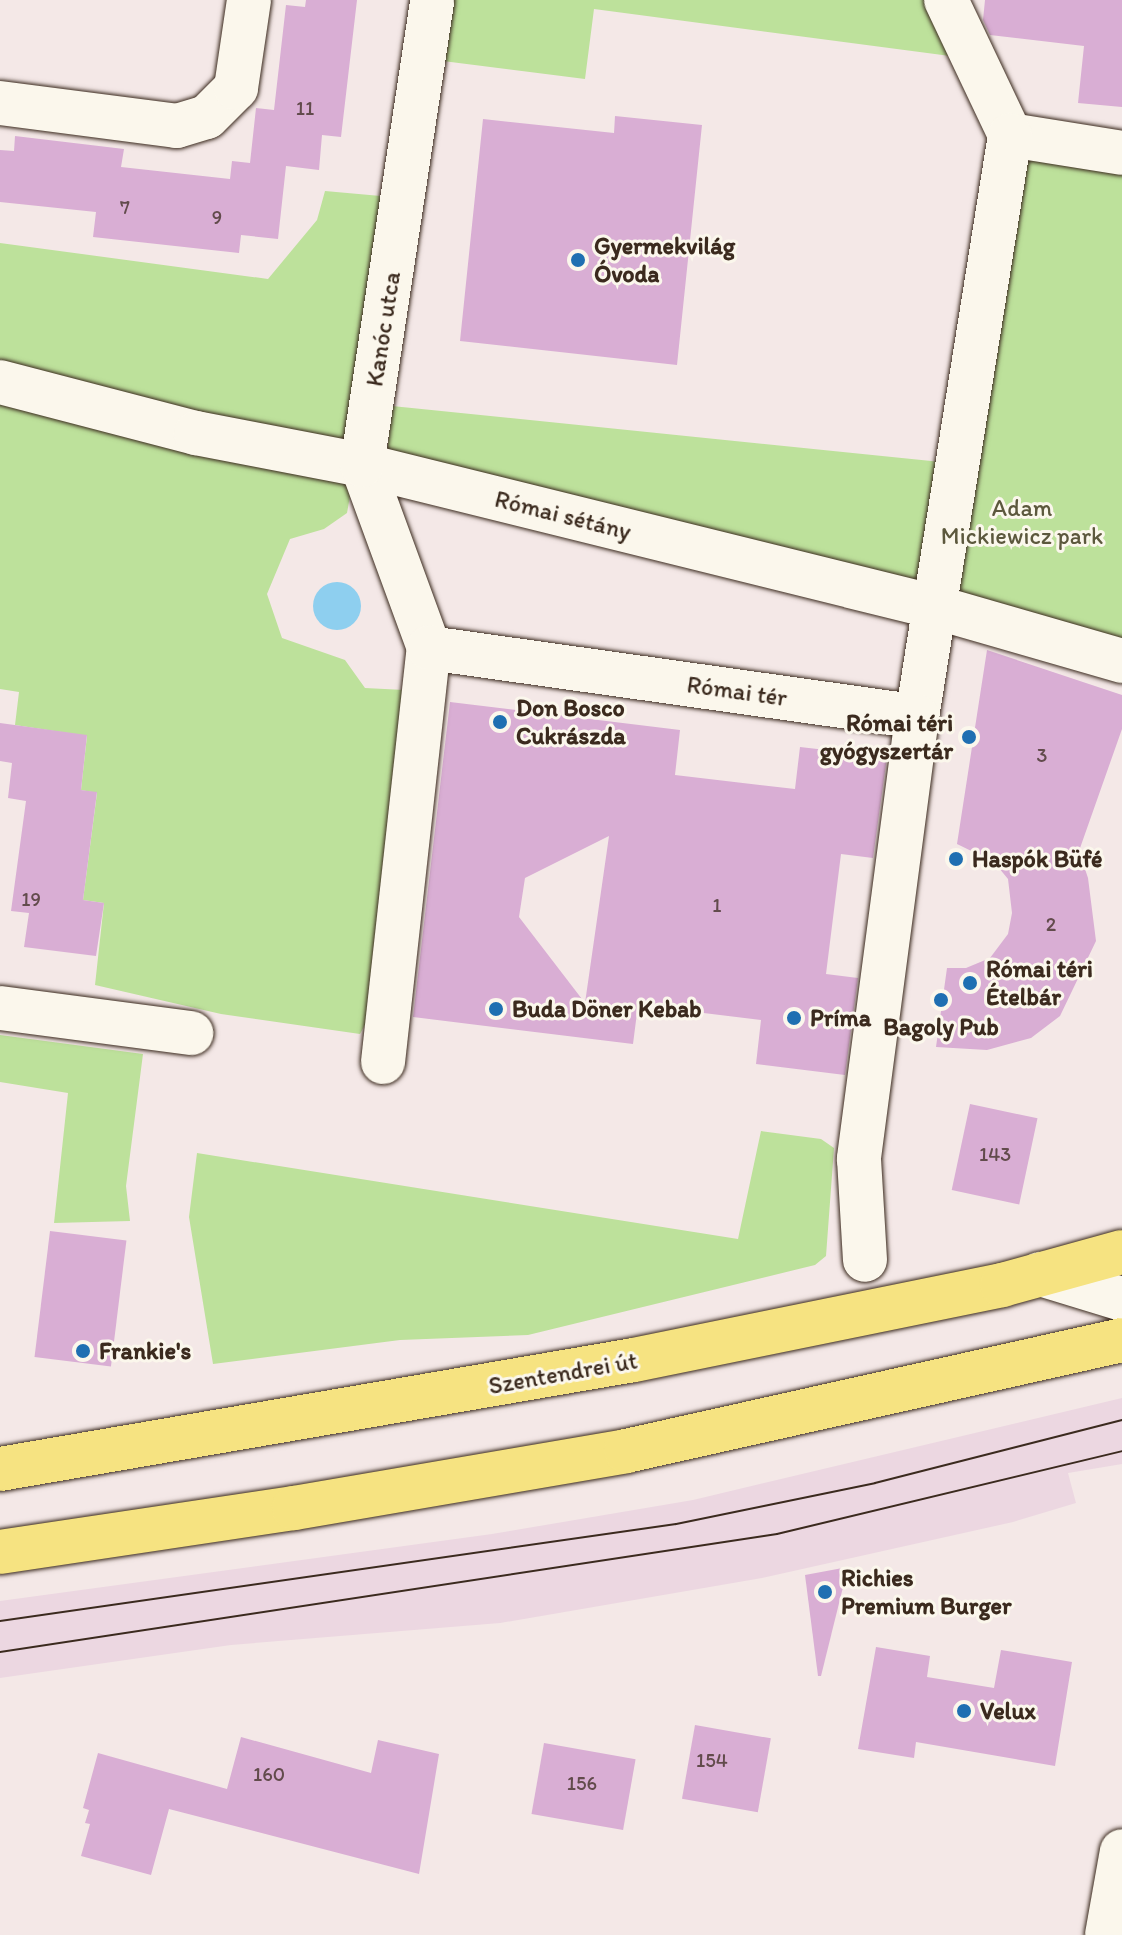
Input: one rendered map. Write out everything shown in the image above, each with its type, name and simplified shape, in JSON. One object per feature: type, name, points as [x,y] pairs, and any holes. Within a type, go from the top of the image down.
[{"type":"main road","name":"Szentendrei út","points":[[0,1469],[634,1360],[1040,1274],[1122,1252]]},
{"type":"main road","points":[[0,1552],[294,1508],[626,1451],[1122,1340]]},
{"type":"street","points":[[0,103],[177,126],[207,117],[236,88],[249,0]]},
{"type":"street","name":"Kanóc utca","points":[[429,648],[362,465],[432,0]]},
{"type":"street","points":[[865,1260],[859,1159],[917,717],[1010,135],[946,0]]},
{"type":"street","points":[[1010,135],[1122,153]]},
{"type":"street","name":"Római sétány","points":[[0,382],[196,433],[362,465],[935,607],[1122,661]]},
{"type":"street","points":[[383,1062],[429,648]]},
{"type":"street","name":"Római tér","points":[[429,648],[917,717]]},
{"type":"street","points":[[0,1008],[191,1033]]},
{"type":"street","points":[[1040,1274],[1122,1299]]},
{"type":"street","points":[[1107,1935],[1122,1851]]},
{"type":"shaded area","points":[[1122,1398],[1122,1464],[1068,1473],[1076,1503],[1013,1522],[762,1578],[500,1623],[231,1645],[0,1678],[0,1601],[492,1534],[693,1500]]},
{"type":"green space","name":"Adam Mickiewicz park","points":[[444,0],[935,0],[1013,153],[1122,167],[1122,682],[386,462],[392,406],[941,462],[992,141],[950,56],[594,9],[585,79],[435,60]]},
{"type":"green space","points":[[325,191],[403,198],[347,513],[324,529],[290,539],[267,594],[282,638],[345,660],[365,688],[424,691],[393,972],[360,1034],[221,1014],[95,985],[104,903],[83,900],[97,793],[81,790],[87,736],[15,725],[19,692],[0,689],[0,243],[268,279],[317,220]]},
{"type":"green space","points":[[0,1035],[143,1054],[126,1186],[130,1221],[54,1223],[68,1093],[0,1082]]},
{"type":"green space","points":[[761,1131],[821,1139],[834,1148],[826,1256],[815,1265],[528,1335],[400,1340],[213,1364],[189,1217],[197,1153],[738,1239]]},
{"type":"water","points":[[337,582],[354,589],[361,606],[354,623],[337,630],[320,623],[313,606],[320,589]]},
{"type":"building","points":[[306,0],[357,0],[341,137],[322,135],[319,170],[286,166],[278,239],[241,235],[239,253],[93,237],[96,212],[0,202],[0,150],[14,151],[15,136],[124,149],[121,167],[230,179],[232,161],[250,163],[256,108],[274,110],[286,5],[305,7]]},
{"type":"building","points":[[985,0],[1122,0],[1122,107],[1078,103],[1084,46],[990,35],[983,20]]},
{"type":"building","name":"Gyermekvilág Óvoda","points":[[615,116],[702,125],[677,365],[460,341],[483,119],[614,133]]},
{"type":"building","points":[[987,650],[1122,695],[1122,729],[1079,851],[1088,878],[1096,941],[1060,1016],[1031,1038],[987,1050],[936,1047],[947,968],[966,968],[990,958],[1008,934],[1012,913],[1008,879],[994,862],[957,844]]},
{"type":"building","points":[[450,702],[680,730],[675,775],[795,789],[800,747],[887,757],[873,858],[841,854],[826,974],[858,978],[845,1075],[756,1064],[761,1020],[638,1005],[633,1044],[413,1017]],"holes":[[[609,836],[585,1003],[519,917],[525,878]]]},
{"type":"building","points":[[0,723],[87,735],[81,790],[97,792],[83,900],[104,903],[96,956],[24,947],[29,913],[11,911],[26,801],[8,798],[12,763],[0,761]]},
{"type":"building","points":[[970,1104],[1037,1118],[1019,1204],[952,1190]]},
{"type":"building","points":[[50,1231],[126,1240],[111,1366],[35,1357]]},
{"type":"building","points":[[848,1567],[821,1676],[818,1676],[805,1575]]},
{"type":"building","name":"Velux","points":[[876,1647],[930,1656],[927,1677],[994,1688],[1001,1650],[1072,1662],[1055,1766],[916,1742],[914,1758],[858,1749]]},
{"type":"building","points":[[695,1725],[771,1738],[758,1812],[682,1799]]},
{"type":"building","points":[[241,1737],[371,1773],[378,1740],[439,1754],[419,1874],[169,1809],[151,1875],[81,1856],[90,1824],[85,1823],[89,1810],[83,1808],[98,1753],[227,1789]]},
{"type":"building","points":[[544,1743],[636,1759],[623,1830],[531,1814]]},
{"type":"tram line","points":[[0,1621],[676,1524],[875,1483],[1122,1420]]},
{"type":"tram line","points":[[0,1652],[777,1534],[1122,1451]]},
{"type":"place","name":"Gyermekvilág Óvoda","points":[[578,260]]},
{"type":"place","name":"Don Bosco Cukrászda","points":[[500,722]]},
{"type":"place","name":"Római téri gyógyszertár","points":[[969,737]]},
{"type":"place","name":"Haspók Büfé","points":[[956,859]]},
{"type":"place","name":"Római téri Ételbár","points":[[970,983]]},
{"type":"place","name":"Bagoly Pub","points":[[941,1000]]},
{"type":"place","name":"Buda Döner Kebab","points":[[496,1009]]},
{"type":"place","name":"Príma","points":[[794,1018]]},
{"type":"place","name":"Frankie's","points":[[83,1351]]},
{"type":"place","name":"Richies Premium Burger","points":[[825,1592]]},
{"type":"place","name":"Velux","points":[[964,1711]]}]
